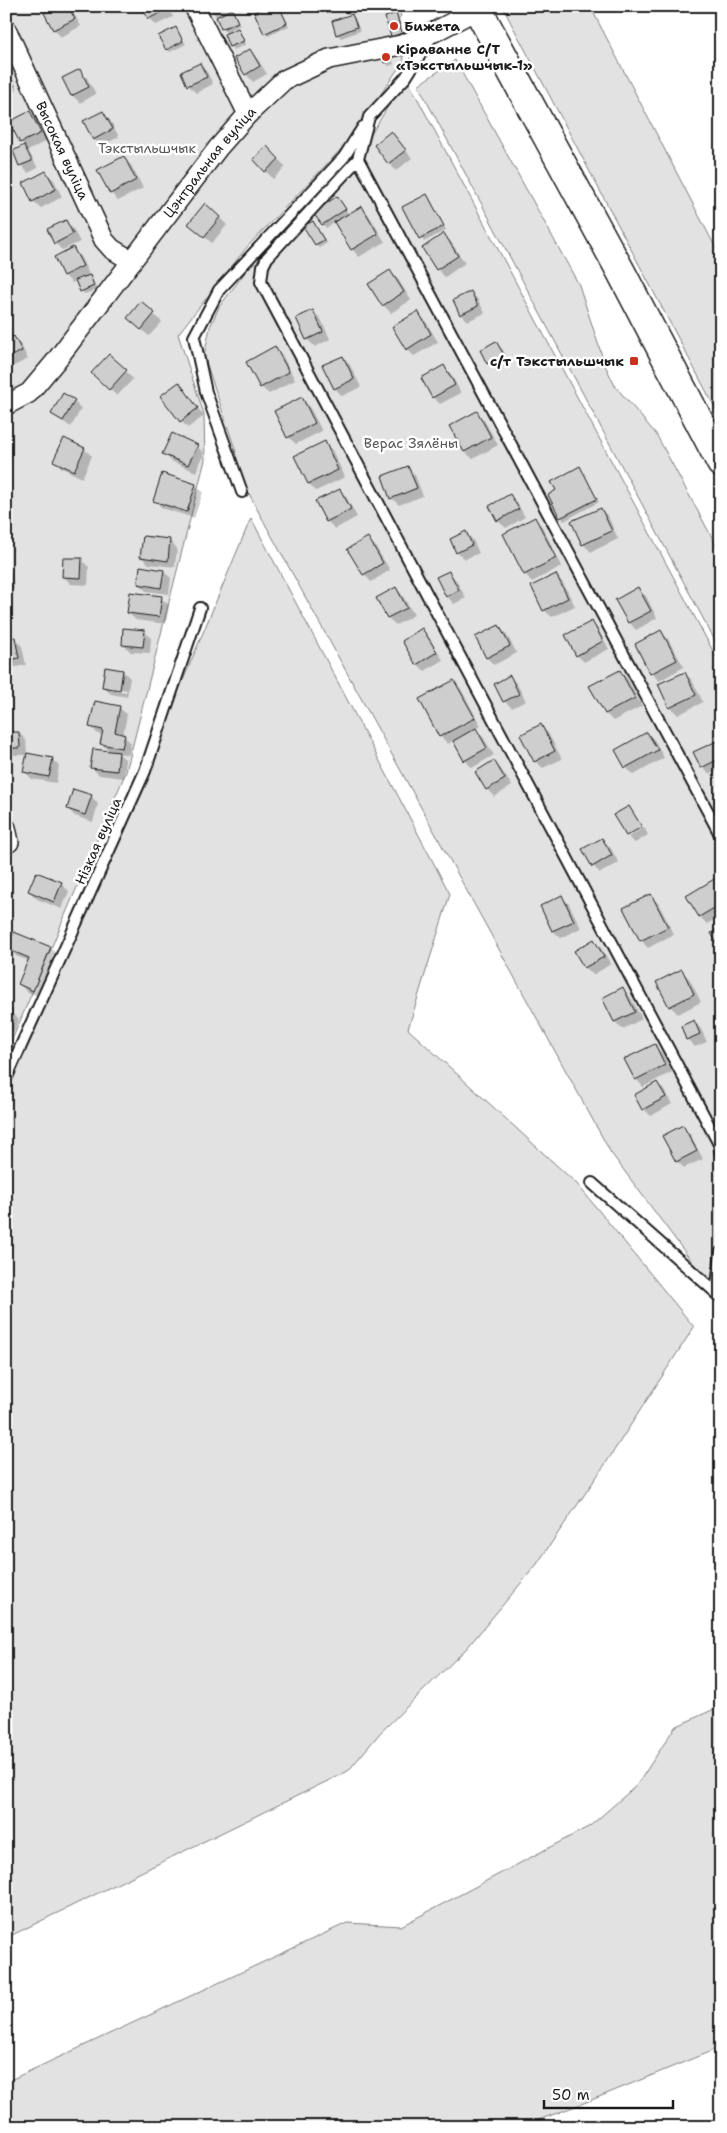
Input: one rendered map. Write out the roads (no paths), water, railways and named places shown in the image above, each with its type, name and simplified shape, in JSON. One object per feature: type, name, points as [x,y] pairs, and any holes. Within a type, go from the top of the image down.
[{"type":"main road","points":[[477,7],[620,270],[721,463]]},
{"type":"street","points":[[194,6],[248,114]]},
{"type":"street","name":"Цэнтральная вуліца","points":[[6,406],[29,393],[55,362],[218,148],[248,114],[284,80],[329,59],[400,45],[434,32],[477,7]]},
{"type":"street","name":"Высокая вуліца","points":[[6,29],[104,240],[112,249],[132,261]]},
{"type":"lane","points":[[242,492],[206,392],[194,337],[219,290],[344,157],[369,117],[406,77],[434,32]]},
{"type":"lane","points":[[369,117],[358,159],[267,258],[263,266],[261,282],[714,1136],[721,1154]]},
{"type":"lane","points":[[358,159],[721,836]]},
{"type":"lane","name":"Нізкая вуліца","points":[[6,1080],[145,772],[200,608]]},
{"type":"lane","points":[[592,1183],[718,1296]]},
{"type":"lane","points":[[718,1296],[721,1252]]},
{"type":"place","name":"Бижета","points":[[394,26]]},
{"type":"place","name":"Кіраванне С/Т «Тэкстыльшчык-1»","points":[[386,57]]},
{"type":"place","name":"с/т Тэкстыльшчык","points":[[634,361]]},
{"type":"park label","name":"Тэкстыльшчык","points":[[147,148]]},
{"type":"park label","name":"Верас Зялёны","points":[[411,443]]}]
